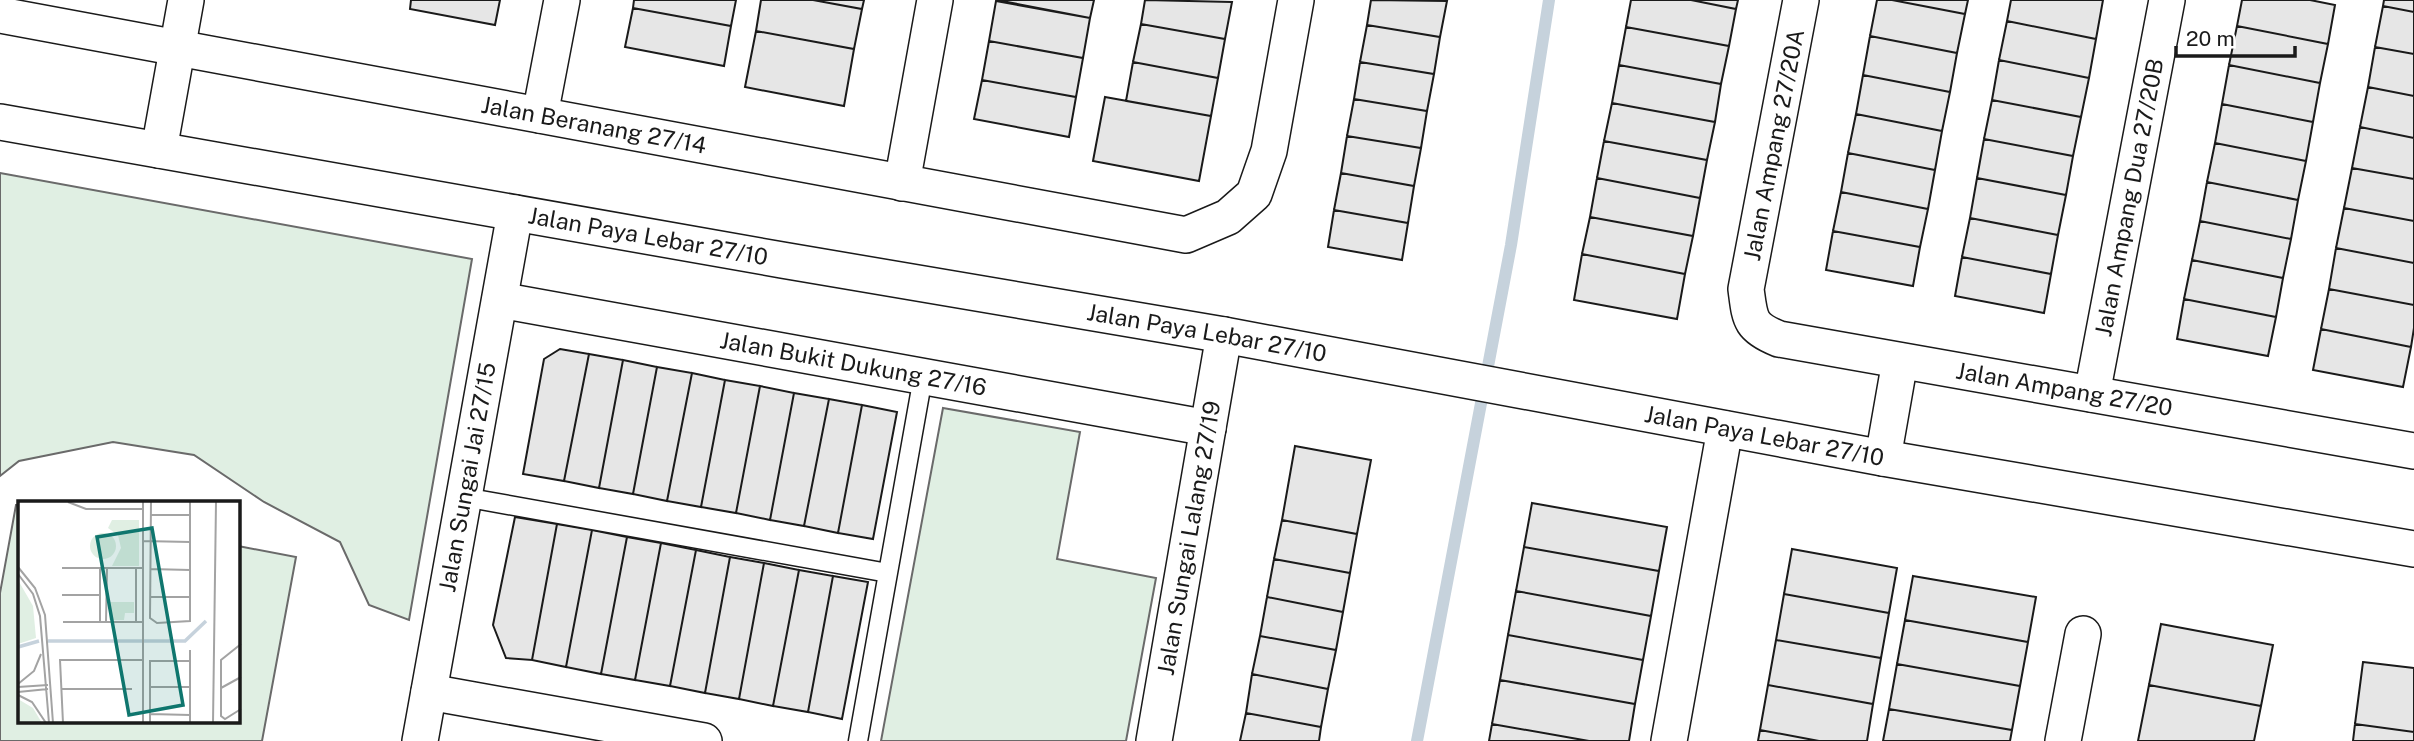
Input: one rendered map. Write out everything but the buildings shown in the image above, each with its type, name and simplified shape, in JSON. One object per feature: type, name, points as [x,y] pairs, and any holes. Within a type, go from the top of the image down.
[{"type":"street","points":[[159,150],[186,0]]},
{"type":"street","points":[[540,115],[562,0]]},
{"type":"street","points":[[902,183],[935,0]]},
{"type":"street","name":"Jalan Beranang 27/14","points":[[0,15],[1186,235],[1228,217],[1254,194],[1269,151],[1296,0]]},
{"type":"street","name":"Jalan Ampang 27/20A","points":[[1746,289],[1801,0]]},
{"type":"street","name":"Jalan Ampang Dua 27/20B","points":[[2092,394],[2167,0]]},
{"type":"street","name":"Jalan Paya Lebar 27/10","points":[[0,122],[1224,335],[1883,458],[2414,549]]},
{"type":"street","name":"Jalan Sungai Jai 27/15","points":[[420,741],[515,213]]},
{"type":"street","name":"Jalan Ampang 27/20","points":[[1746,289],[1749,313],[1759,331],[1779,339],[2414,451]]},
{"type":"street","name":"Jalan Bukit Dukung 27/16","points":[[500,300],[1208,428]]},
{"type":"street","name":"Jalan Sungai Lalang 27/19","points":[[1154,741],[1224,335]]},
{"type":"street","points":[[1883,458],[1900,361]]},
{"type":"street","points":[[1668,741],[1725,429]]},
{"type":"street","points":[[2063,741],[2083,634]]},
{"type":"street","points":[[429,692],[704,741]]},
{"type":"lane","points":[[858,741],[923,377]]},
{"type":"lane","points":[[464,497],[888,573]]},
{"type":"green space","points":[[0,173],[472,259],[409,620],[369,605],[340,542],[264,502],[194,455],[113,442],[19,461],[0,476]]},
{"type":"green space","points":[[943,408],[1080,432],[1057,559],[1156,578],[1126,741],[881,741]]},
{"type":"green space","points":[[18,505],[18,724],[240,724],[240,546],[296,557],[262,741],[0,741],[0,593]]},
{"type":"waterway","points":[[1417,741],[1511,245],[1549,0]]}]
